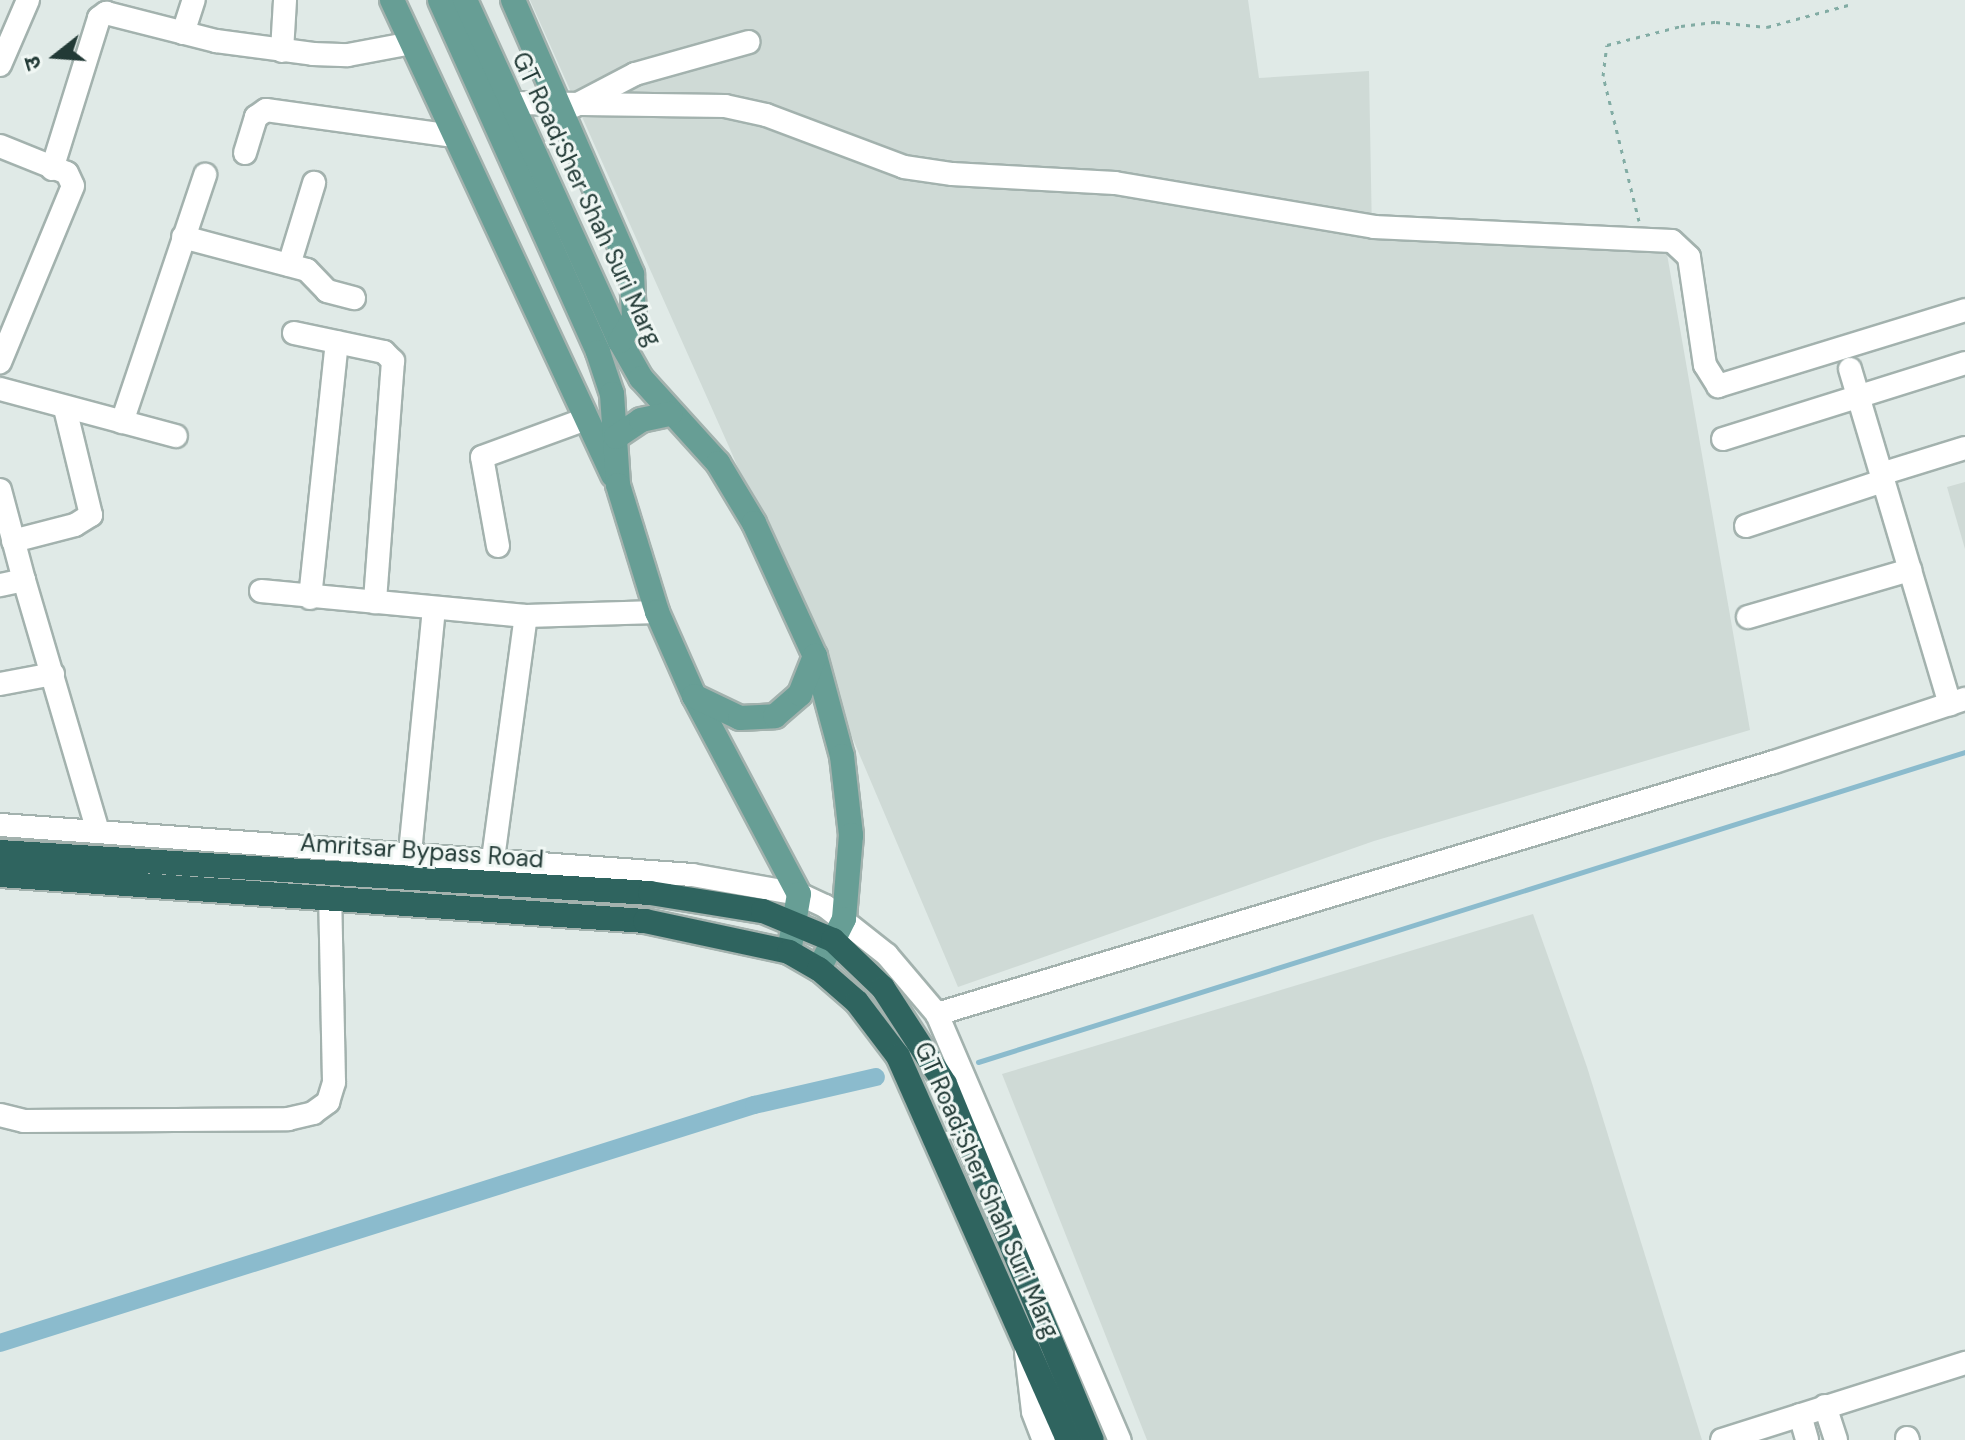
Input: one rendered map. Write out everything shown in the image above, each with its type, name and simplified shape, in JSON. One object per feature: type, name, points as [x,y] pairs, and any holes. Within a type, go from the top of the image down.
[{"type":"highway","name":"Amritsar Bypass Road","points":[[0,852],[650,893],[763,911],[838,930]]},
{"type":"highway","points":[[0,875],[645,921],[789,952],[819,969]]},
{"type":"highway","name":"GT Road;Sher Shah Suri Marg","points":[[838,930],[883,988],[945,1084],[1092,1440]]},
{"type":"highway","name":"GT Road;Sher Shah Suri Marg","points":[[819,969],[865,1011],[898,1056],[1068,1440]]},
{"type":"main road","points":[[392,0],[618,485]]},
{"type":"main road","name":"GT Road;Sher Shah Suri Marg","points":[[440,0],[598,352],[612,394],[618,485],[657,612],[694,696],[799,894],[798,922],[789,952]]},
{"type":"main road","name":"GT Road;Sher Shah Suri Marg","points":[[465,0],[620,341],[670,414],[725,475],[754,523],[815,656],[842,756],[851,835],[838,930],[819,969]]},
{"type":"main road","points":[[513,0],[567,106],[632,274],[634,318],[620,341]]},
{"type":"main road","points":[[616,437],[641,420],[670,414]]},
{"type":"main road","points":[[694,696],[740,718],[775,716],[800,694],[815,656]]},
{"type":"street","points":[[0,65],[28,0]]},
{"type":"street","points":[[183,33],[194,0]]},
{"type":"street","points":[[282,51],[285,0]]},
{"type":"street","points":[[52,169],[99,18],[113,13],[183,33],[282,51],[348,55],[412,43]]},
{"type":"street","points":[[567,106],[635,74],[749,42]]},
{"type":"street","points":[[511,103],[725,106],[766,115],[904,167],[1115,183],[1374,227],[1672,241],[1686,250],[1705,365],[1718,386],[1965,310]]},
{"type":"street","points":[[245,153],[256,117],[266,110],[454,136]]},
{"type":"street","points":[[0,146],[67,173],[73,186],[0,362]]},
{"type":"street","points":[[122,422],[205,175]]},
{"type":"street","points":[[289,265],[314,183]]},
{"type":"street","points":[[183,237],[307,270],[327,291],[354,298]]},
{"type":"street","points":[[294,333],[384,352],[394,368],[375,602]]},
{"type":"street","points":[[310,598],[337,342]]},
{"type":"street","points":[[1723,439],[1859,399],[1965,363]]},
{"type":"street","points":[[937,1014],[1774,762],[1958,702],[1910,570],[1850,369]]},
{"type":"street","points":[[0,389],[176,436]]},
{"type":"street","points":[[13,541],[75,525],[91,515],[65,408]]},
{"type":"street","points":[[498,546],[482,457],[586,419]]},
{"type":"street","points":[[1746,526],[1965,448]]},
{"type":"street","points":[[0,490],[98,831]]},
{"type":"street","points":[[1748,617],[1910,570]]},
{"type":"street","points":[[0,585],[24,580]]},
{"type":"street","points":[[261,591],[526,616],[657,612]]},
{"type":"street","points":[[410,853],[434,608]]},
{"type":"street","points":[[493,859],[526,616]]},
{"type":"street","points":[[0,684],[53,674]]},
{"type":"street","points":[[0,825],[692,875],[799,894],[838,930],[887,955],[937,1014],[1120,1440]]},
{"type":"street","points":[[0,1115],[24,1121],[288,1119],[313,1113],[328,1102],[334,1082],[330,898]]},
{"type":"street","points":[[1025,1343],[1033,1412],[1044,1440]]},
{"type":"street","points":[[1722,1440],[1965,1363]]},
{"type":"street","points":[[1825,1406],[1836,1440]]},
{"type":"street","points":[[1800,1415],[1807,1440]]},
{"type":"path","points":[[1644,240],[1603,76],[1607,45],[1642,33],[1705,23],[1767,27],[1848,5]]},
{"type":"shaded area","points":[[530,0],[1248,0],[1259,78],[1369,71],[1372,234],[1667,254],[1750,730],[1374,841],[958,987],[730,449]]},
{"type":"shaded area","points":[[1965,482],[1965,549],[1947,487]]},
{"type":"shaded area","points":[[1533,914],[1587,1067],[1702,1440],[1147,1440],[1002,1074]]},
{"type":"waterway","points":[[978,1062],[1965,752]]},
{"type":"waterway","points":[[0,1343],[754,1105],[876,1077]]}]
